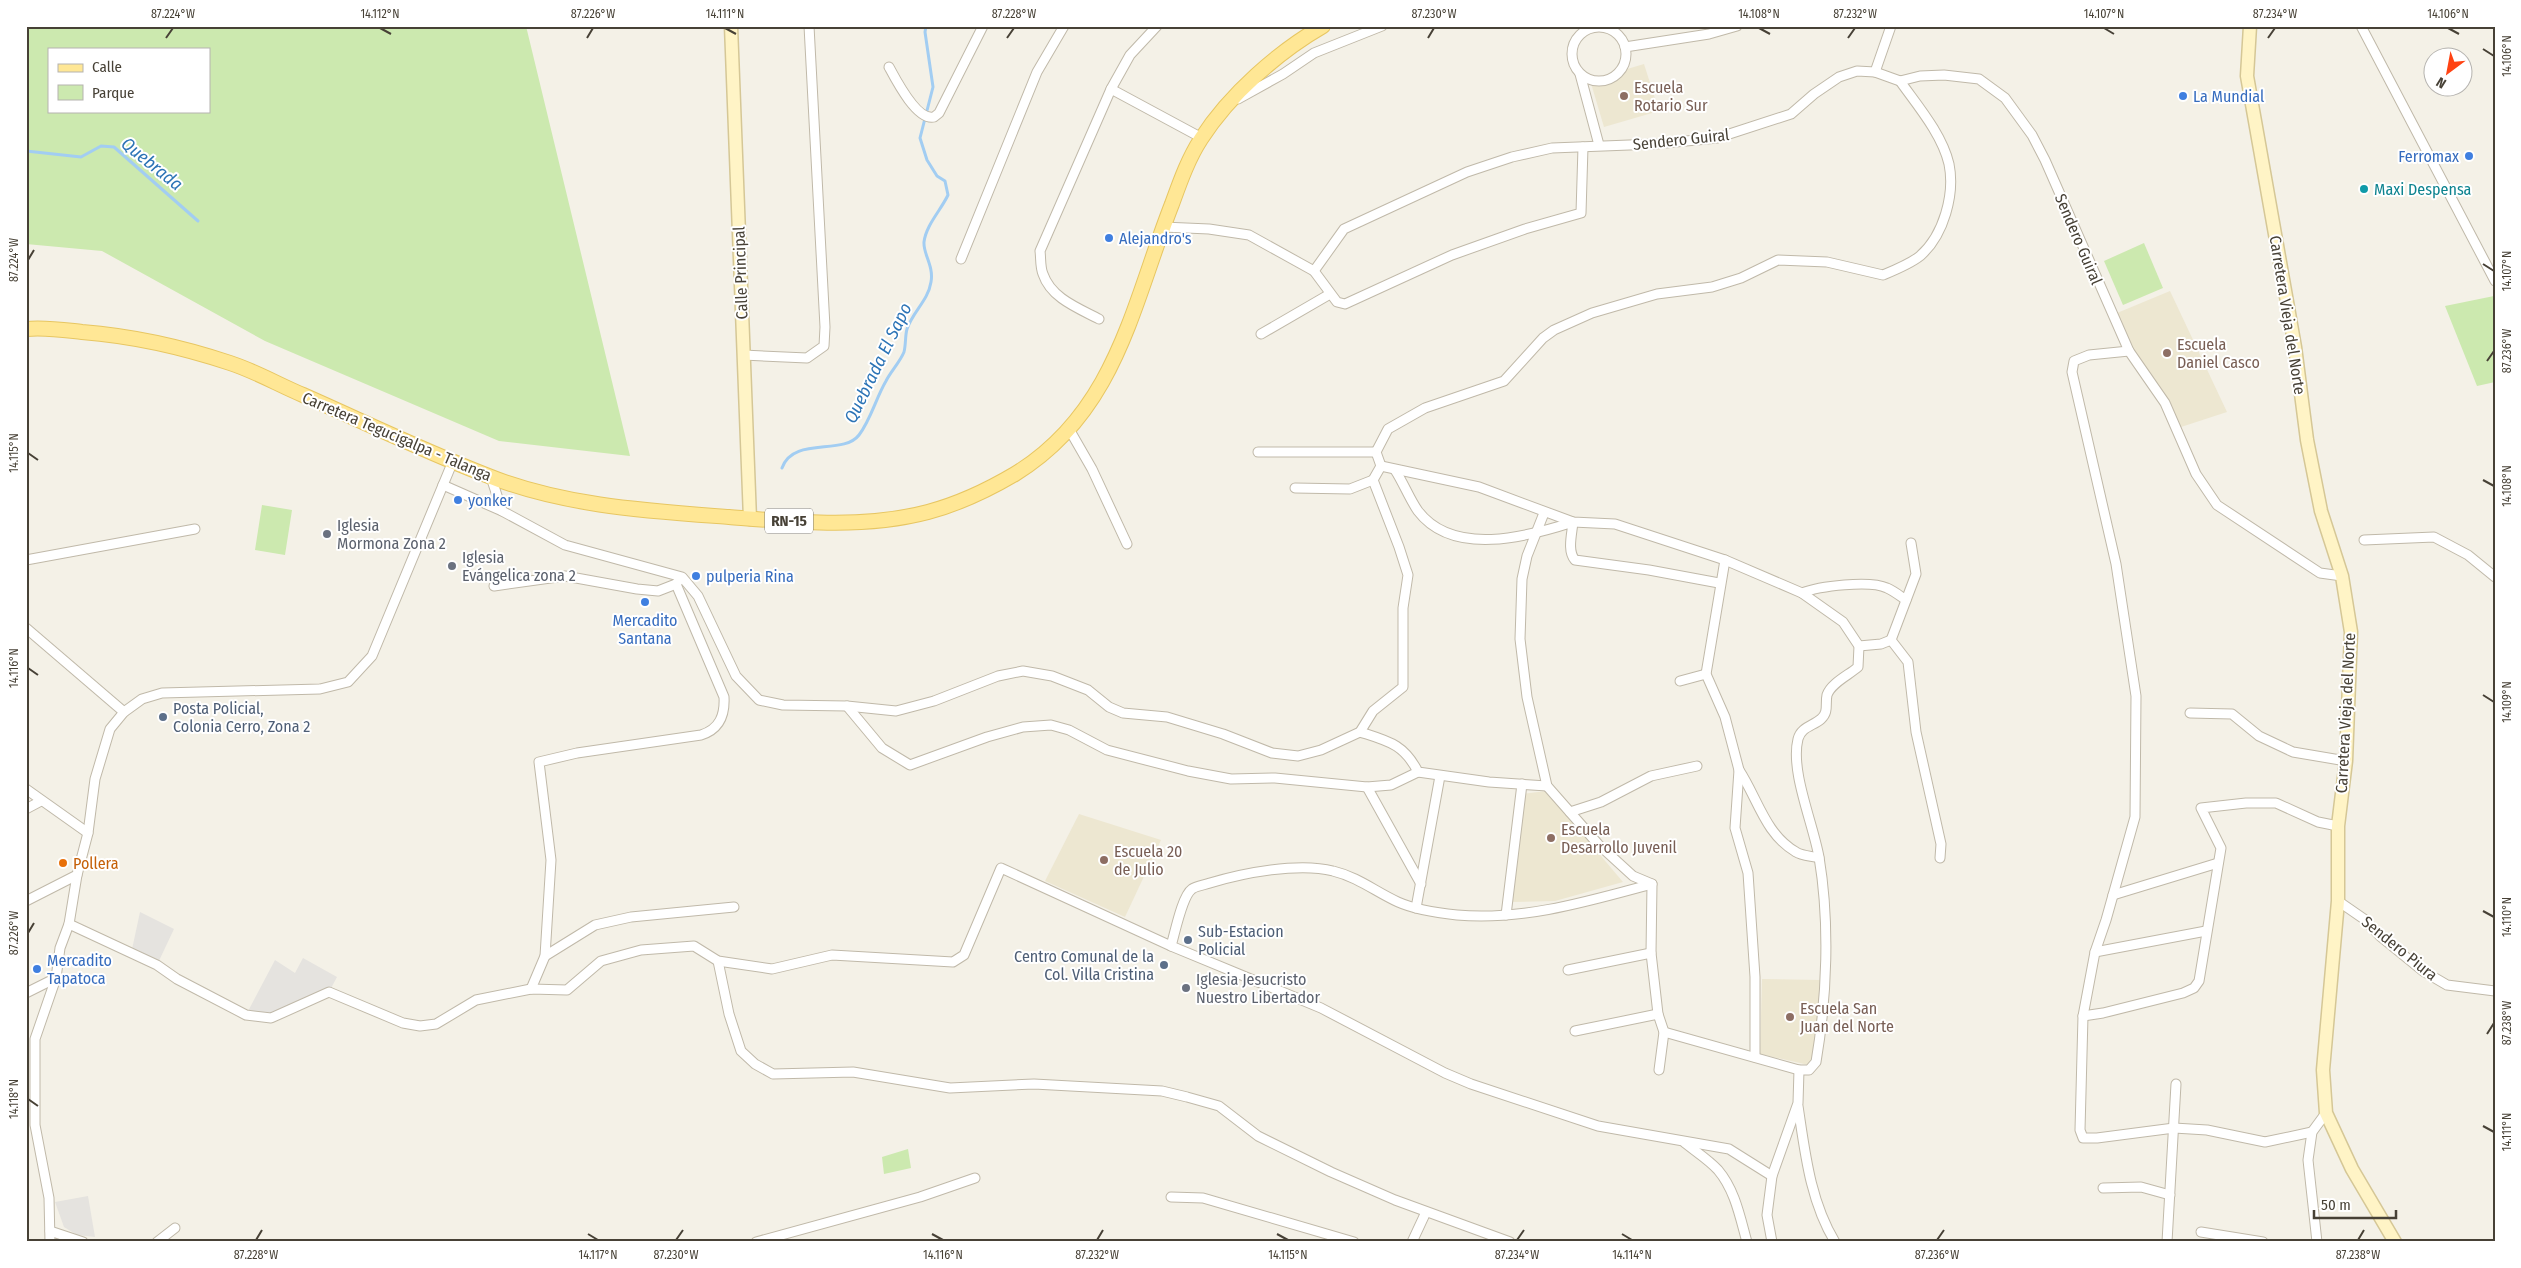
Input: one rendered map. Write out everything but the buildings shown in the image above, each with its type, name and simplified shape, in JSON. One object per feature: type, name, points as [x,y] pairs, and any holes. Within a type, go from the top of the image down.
[{"type":"main road","name":"Carretera Tegucigalpa - Talanga","points":[[26,329],[127,336],[231,363],[491,477],[552,496],[665,512],[750,519],[858,523],[925,513],[960,502],[1004,480],[1046,452],[1088,408],[1107,376],[1125,337],[1186,167],[1202,138],[1231,103],[1278,55],[1323,26]]},
{"type":"street","name":"Calle Principal","points":[[730,26],[750,519]]},
{"type":"street","points":[[743,355],[807,358],[824,346],[825,327],[809,26]]},
{"type":"street","points":[[889,67],[902,90],[918,110],[926,117],[934,117],[939,113],[982,26]]},
{"type":"street","points":[[960,259],[1037,72],[1064,26]]},
{"type":"street","points":[[1099,320],[1062,300],[1050,286],[1042,273],[1040,251],[1111,89],[1130,55],[1157,26]]},
{"type":"street","points":[[1231,103],[1314,54],[1382,26]]},
{"type":"street","points":[[1625,47],[1710,34],[1737,26]]},
{"type":"street","points":[[1875,72],[1891,26]]},
{"type":"street","name":"Carretera Vieja del Norte","points":[[2250,26],[2247,76],[2296,347],[2317,493],[2342,576],[2351,632],[2346,761],[2338,826],[2338,901],[2323,1070],[2326,1113],[2352,1169],[2395,1242]]},
{"type":"street","points":[[2361,26],[2495,281]]},
{"type":"street","points":[[1580,74],[1596,81],[1613,78],[1624,64],[1625,47],[1616,34],[1601,28],[1585,31],[1574,43],[1572,51],[1572,59],[1580,74],[1600,146]]},
{"type":"street","name":"Sendero Guiral","points":[[1314,271],[1344,229],[1362,219],[1467,172],[1512,157],[1552,148],[1655,144],[1717,138],[1791,114],[1814,94],[1839,77],[1857,71],[1875,72],[1900,81],[1920,76],[1944,75],[1979,79],[2005,98],[2032,135],[2045,160],[2129,351],[2165,403],[2196,474],[2217,505],[2320,573],[2342,576]]},
{"type":"street","points":[[1295,488],[1350,489],[1373,480],[1381,466],[1376,452],[1388,429],[1425,408],[1504,381],[1543,338],[1554,330],[1592,313],[1657,294],[1712,288],[1742,278],[1778,260],[1827,262],[1883,275],[1919,257],[1930,246],[1946,210],[1950,186],[1948,163],[1939,140],[1900,81]]},
{"type":"street","points":[[1111,89],[1202,138]]},
{"type":"street","points":[[1163,227],[1208,229],[1249,236],[1314,271],[1336,302],[1345,304],[1452,255],[1525,229],[1581,213],[1583,147]]},
{"type":"street","points":[[1262,334],[1330,294]]},
{"type":"street","points":[[2129,351],[2089,355],[2074,361],[2072,372],[2116,564],[2136,696],[2135,817],[2114,895],[2094,952],[2083,1016],[2080,1130],[2083,1138],[2097,1138],[2174,1128],[2207,1130],[2265,1142],[2312,1132]]},
{"type":"street","points":[[1068,430],[1092,469],[1127,544]]},
{"type":"street","points":[[1258,452],[1376,452]]},
{"type":"street","points":[[50,1242],[49,1198],[35,1125],[35,1039],[56,978],[60,948],[69,924],[77,875],[88,833],[95,779],[110,729],[124,712],[142,699],[162,694],[320,689],[348,682],[372,656],[453,461]]},
{"type":"street","points":[[1381,466],[1480,487],[1544,513],[1573,522],[1614,524],[1725,560],[1802,593],[1843,622],[1859,646],[1858,667],[1833,686],[1827,695],[1825,714],[1799,736],[1795,756],[1819,858],[1825,937],[1825,993],[1816,1062],[1809,1070],[1799,1070],[1664,1032]]},
{"type":"street","points":[[1395,470],[1418,511],[1440,531],[1463,537],[1493,539],[1536,534],[1573,522]]},
{"type":"street","points":[[491,477],[502,511]]},
{"type":"street","points":[[443,485],[502,511],[565,545],[679,580],[698,596],[736,676],[759,700],[783,705],[847,706],[896,711],[934,701],[998,676],[1023,672],[1052,676],[1088,690],[1122,713],[1167,716],[1223,734],[1272,753],[1298,756],[1314,752],[1360,732],[1373,711],[1398,693],[1403,687],[1403,608],[1408,575],[1400,547],[1373,480]]},
{"type":"street","points":[[1544,513],[1527,556],[1522,579],[1520,639],[1528,697],[1547,786],[1598,844],[1633,876],[1652,884]]},
{"type":"street","points":[[1573,522],[1570,550],[1575,560],[1649,570],[1719,583]]},
{"type":"street","points":[[26,560],[195,529]]},
{"type":"street","points":[[2364,540],[2434,537],[2468,555],[2495,577]]},
{"type":"street","points":[[1859,646],[1881,644],[1891,640],[1916,574],[1911,543]]},
{"type":"street","points":[[1725,560],[1719,583],[1706,674],[1726,716],[1739,770],[1735,828],[1748,873],[1755,976],[1755,1057]]},
{"type":"street","points":[[494,586],[566,576],[658,591],[679,580]]},
{"type":"street","points":[[531,989],[545,956],[551,860],[539,762],[577,753],[701,735],[718,726],[725,711],[724,697],[679,580]]},
{"type":"street","points":[[1802,593],[1813,588],[1841,584],[1885,586],[1906,600]]},
{"type":"street","points":[[26,628],[124,712]]},
{"type":"street","points":[[1891,640],[1908,662],[1916,732],[1941,844],[1940,858]]},
{"type":"street","points":[[1680,681],[1706,674]]},
{"type":"street","points":[[847,706],[882,748],[910,765],[985,738],[1023,727],[1051,725],[1069,730],[1107,750],[1188,772],[1231,780],[1275,778],[1367,787],[1391,785],[1418,772],[1440,776],[1547,786]]},
{"type":"street","points":[[2190,713],[2232,714],[2259,736],[2293,752],[2346,761]]},
{"type":"street","points":[[1360,732],[1401,748],[1410,756],[1418,772]]},
{"type":"street","points":[[1570,812],[1600,802],[1651,776],[1697,766]]},
{"type":"street","points":[[1739,770],[1754,794],[1767,825],[1774,833],[1797,853],[1819,858]]},
{"type":"street","points":[[1416,908],[1440,776]]},
{"type":"street","points":[[1506,915],[1522,784]]},
{"type":"street","points":[[1367,787],[1421,884]]},
{"type":"street","points":[[26,789],[88,833]]},
{"type":"street","points":[[26,809],[41,801]]},
{"type":"street","points":[[2083,1016],[2103,1014],[2194,988],[2199,981],[2221,848],[2201,808],[2246,803],[2276,803],[2318,822],[2338,826]]},
{"type":"street","points":[[2114,895],[2218,863]]},
{"type":"street","points":[[69,924],[157,965],[177,979],[246,1016],[271,1018],[330,992],[404,1023],[420,1026],[436,1024],[476,1000],[531,989],[567,990],[602,961],[640,950],[694,946],[718,961],[772,969],[832,954],[954,962],[964,955],[1001,868],[1125,923],[1171,946],[1321,1008],[1445,1073],[1471,1084],[1598,1126],[1684,1143],[1712,1145],[1729,1149],[1772,1176]]},
{"type":"street","points":[[1171,946],[1185,899],[1191,889],[1223,879],[1279,868],[1332,870],[1366,883],[1398,902],[1416,908],[1458,915],[1506,915],[1568,907],[1652,884]]},
{"type":"street","points":[[26,901],[77,875]]},
{"type":"street","points":[[1652,884],[1651,953],[1658,1014],[1664,1032],[1659,1070]]},
{"type":"street","name":"Sendero Piura","points":[[2338,901],[2364,919],[2380,936],[2423,971],[2447,985],[2495,991]]},
{"type":"street","points":[[545,956],[595,924],[632,917],[734,907]]},
{"type":"street","points":[[2094,952],[2206,931]]},
{"type":"street","points":[[1568,970],[1651,953]]},
{"type":"street","points":[[718,961],[729,1014],[741,1051],[755,1064],[773,1074],[853,1072],[950,1088],[1034,1084],[1162,1091],[1219,1106],[1258,1136],[1280,1148],[1426,1212],[1510,1242]]},
{"type":"street","points":[[26,992],[56,978]]},
{"type":"street","points":[[1575,1031],[1658,1014]]},
{"type":"street","points":[[1799,1070],[1798,1103],[1811,1183],[1828,1230],[1835,1242]]},
{"type":"street","points":[[2167,1242],[2176,1084]]},
{"type":"street","points":[[1772,1242],[1767,1215],[1772,1176],[1798,1103]]},
{"type":"street","points":[[2317,1242],[2308,1160],[2312,1132],[2326,1113]]},
{"type":"street","points":[[1684,1143],[1718,1169],[1739,1208],[1747,1242]]},
{"type":"street","points":[[756,1242],[920,1197],[976,1178]]},
{"type":"street","points":[[2103,1188],[2141,1186],[2170,1195]]},
{"type":"street","points":[[1172,1197],[1203,1198],[1354,1242]]},
{"type":"street","points":[[1412,1242],[1426,1212]]},
{"type":"street","points":[[157,1242],[176,1228]]},
{"type":"street","points":[[50,1231],[83,1242]]},
{"type":"street","points":[[2200,1232],[2263,1242]]},
{"type":"shaded area","name":"Escuela Rotario Sur","points":[[1644,64],[1659,111],[1604,127],[1590,80]]},
{"type":"shaded area","name":"Escuela Daniel Casco","points":[[2170,291],[2227,412],[2178,428],[2160,388],[2129,346],[2117,313]]},
{"type":"shaded area","name":"Escuela Desarrollo Juvenil","points":[[1546,791],[1623,882],[1555,901],[1510,902],[1523,794]]},
{"type":"shaded area","name":"Escuela 20 de Julio","points":[[1079,814],[1161,840],[1125,917],[1045,881]]},
{"type":"shaded area","points":[[140,912],[174,929],[157,965],[131,954]]},
{"type":"shaded area","points":[[303,958],[337,977],[329,992],[271,1018],[246,1015],[275,960],[295,973]]},
{"type":"shaded area","name":"Escuela San Juan del Norte","points":[[1762,979],[1822,980],[1813,1066],[1760,1054]]},
{"type":"shaded area","points":[[88,1196],[95,1237],[77,1235],[64,1227],[55,1202]]},
{"type":"green space","points":[[26,26],[526,26],[630,456],[499,441],[265,341],[102,251],[26,244]]},
{"type":"green space","points":[[2144,243],[2163,288],[2123,305],[2104,261]]},
{"type":"green space","points":[[2494,296],[2495,382],[2477,386],[2445,306]]},
{"type":"green space","points":[[262,505],[292,510],[285,555],[255,550]]},
{"type":"green space","points":[[908,1149],[911,1168],[884,1174],[882,1157]]},
{"type":"waterway","name":"Quebrada El Sapo","points":[[782,468],[788,458],[796,452],[842,445],[852,441],[859,435],[886,381],[904,352],[907,329],[929,289],[932,276],[924,247],[925,236],[948,195],[945,181],[937,176],[927,160],[920,138],[933,87],[925,32],[926,26]]},
{"type":"waterway","name":"Quebrada","points":[[26,151],[81,157],[101,146],[114,147],[198,221]]},
{"type":"place","name":"Escuela Rotario Sur","points":[[1624,96]]},
{"type":"place","name":"La Mundial","points":[[2183,96]]},
{"type":"place","name":"Ferromax","points":[[2469,156]]},
{"type":"place","name":"Maxi Despensa","points":[[2364,189]]},
{"type":"place","name":"Alejandro's","points":[[1109,238]]},
{"type":"place","name":"Escuela Daniel Casco","points":[[2167,353]]},
{"type":"place","name":"yonker","points":[[458,500]]},
{"type":"place","name":"Iglesia Mormona Zona 2","points":[[327,534]]},
{"type":"place","name":"Iglesia Evángelica zona 2","points":[[452,566]]},
{"type":"place","name":"pulperia Rina","points":[[696,576]]},
{"type":"place","name":"Mercadito Santana","points":[[645,602]]},
{"type":"place","name":"Posta Policial, Colonia Cerro, Zona 2","points":[[163,717]]},
{"type":"place","name":"Escuela Desarrollo Juvenil","points":[[1551,838]]},
{"type":"place","name":"Escuela 20 de Julio","points":[[1104,860]]},
{"type":"place","name":"Pollera","points":[[63,863]]},
{"type":"place","name":"Sub-Estacion Policial","points":[[1188,940]]},
{"type":"place","name":"Centro Comunal de la Col. Villa Cristina","points":[[1164,965]]},
{"type":"place","name":"Mercadito Tapatoca","points":[[37,969]]},
{"type":"place","name":"Iglesia Jesucristo Nuestro Libertador","points":[[1186,988]]},
{"type":"place","name":"Escuela San Juan del Norte","points":[[1790,1017]]}]
